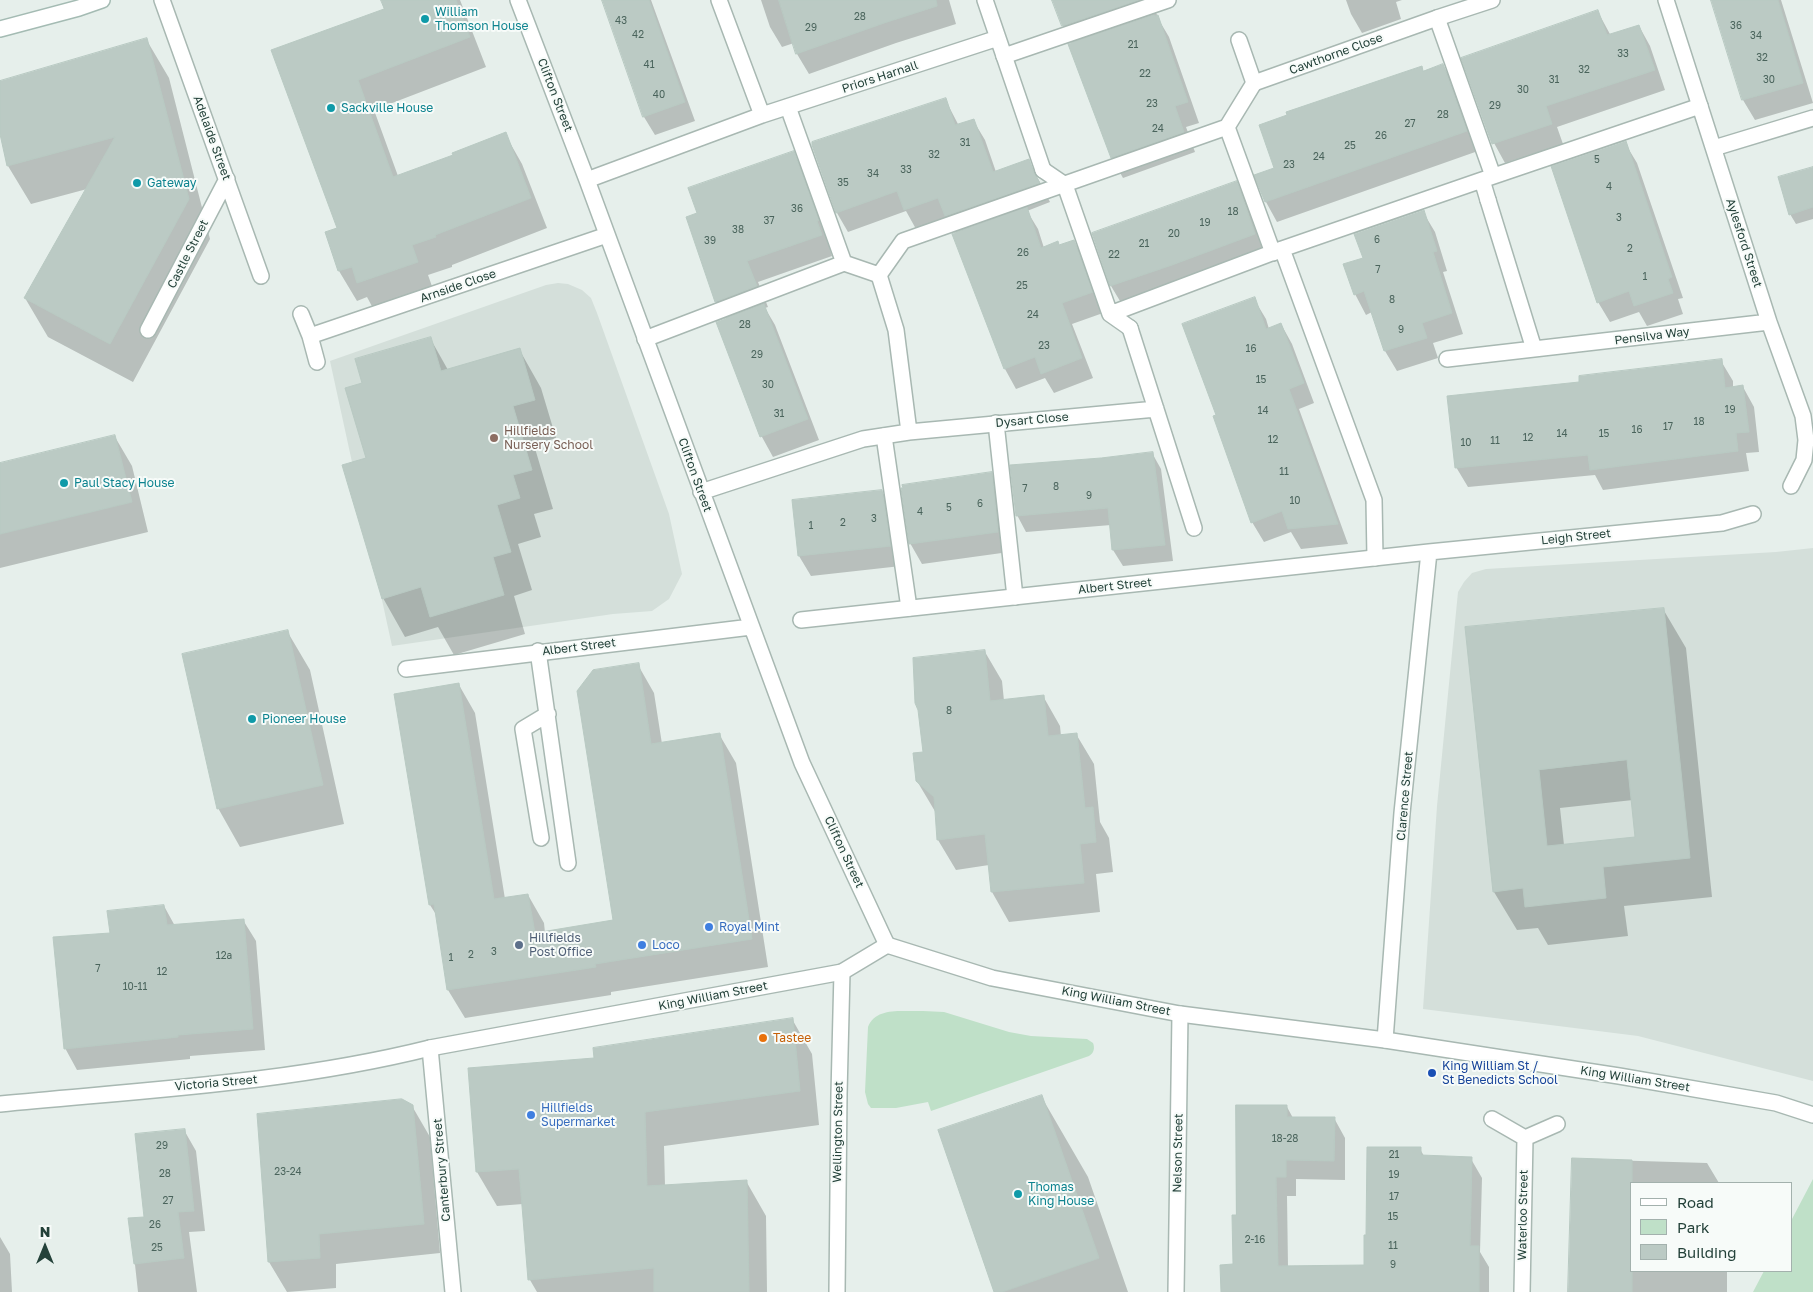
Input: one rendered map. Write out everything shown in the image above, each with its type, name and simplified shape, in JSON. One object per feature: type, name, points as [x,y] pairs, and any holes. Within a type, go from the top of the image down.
[{"type":"street","points":[[0,29],[80,8],[102,0]]},
{"type":"street","name":"Adelaide Street","points":[[162,0],[261,276]]},
{"type":"street","name":"Clifton Street","points":[[518,0],[587,180],[802,763],[887,945]]},
{"type":"street","points":[[719,0],[762,115]]},
{"type":"street","points":[[985,0],[1043,170],[1065,185],[1110,314],[1130,328],[1194,528]]},
{"type":"street","points":[[1004,56],[1168,0]]},
{"type":"street","name":"Cawthorne Close","points":[[1254,83],[1437,18],[1459,5],[1492,0]]},
{"type":"street","name":"Aylesford Street","points":[[1666,0],[1769,322],[1802,416],[1806,440],[1804,460],[1791,486]]},
{"type":"street","points":[[1437,18],[1487,178],[1488,200],[1534,349]]},
{"type":"street","name":"Priors Harnall","points":[[587,180],[762,115],[998,38]]},
{"type":"street","points":[[879,276],[903,241],[1227,127],[1254,83],[1239,40]]},
{"type":"street","points":[[1110,314],[1277,251],[1700,106]]},
{"type":"street","points":[[788,107],[844,263]]},
{"type":"street","points":[[1714,148],[1813,118]]},
{"type":"street","points":[[1227,127],[1374,500],[1374,558]]},
{"type":"street","name":"Castle Street","points":[[148,330],[226,178]]},
{"type":"street","name":"Arnside Close","points":[[310,336],[607,235]]},
{"type":"street","points":[[645,339],[844,263],[879,276]]},
{"type":"street","points":[[879,276],[896,330],[909,432]]},
{"type":"street","points":[[301,314],[310,336],[317,362]]},
{"type":"street","name":"Pensilva Way","points":[[1447,359],[1769,322]]},
{"type":"street","name":"Dysart Close","points":[[701,492],[863,439],[996,423],[1156,409]]},
{"type":"street","points":[[996,423],[1014,597]]},
{"type":"street","points":[[884,436],[909,608]]},
{"type":"street","name":"Leigh Street","points":[[1429,552],[1722,522],[1753,514]]},
{"type":"street","name":"Albert Street","points":[[800,620],[1429,552]]},
{"type":"street","name":"Clarence Street","points":[[1385,1040],[1402,813],[1429,552]]},
{"type":"street","name":"Albert Street","points":[[406,669],[538,651],[751,627]]},
{"type":"street","points":[[538,651],[568,863]]},
{"type":"street","points":[[541,838],[523,729],[548,714]]},
{"type":"street","name":"King William Street","points":[[430,1048],[842,972],[887,945],[992,978],[1180,1014],[1385,1040],[1609,1075],[1776,1103],[1813,1115]]},
{"type":"street","name":"Wellington Street","points":[[837,1292],[838,1094],[842,972]]},
{"type":"street","name":"Nelson Street","points":[[1176,1292],[1180,1014]]},
{"type":"street","name":"Victoria Street","points":[[0,1104],[271,1078],[383,1060],[430,1048]]},
{"type":"street","name":"Canterbury Street","points":[[430,1048],[454,1292]]},
{"type":"street","points":[[1492,1119],[1524,1138],[1557,1124]]},
{"type":"street","name":"Waterloo Street","points":[[1522,1292],[1524,1138]]},
{"type":"shaded area","name":"Hillfields Nursery School","points":[[568,284],[582,290],[591,298],[669,514],[682,574],[669,599],[652,611],[613,614],[392,646],[330,361],[546,285]]},
{"type":"shaded area","points":[[1813,548],[1813,1081],[1638,1036],[1423,1009],[1437,806],[1458,592],[1464,582],[1472,573],[1486,569],[1776,552]]},
{"type":"green space","points":[[891,1011],[944,1012],[1009,1032],[1031,1036],[1087,1039],[1093,1043],[1094,1050],[1089,1056],[931,1111],[928,1102],[896,1108],[871,1108],[865,1092],[868,1027],[872,1020],[884,1013]]},
{"type":"green space","points":[[1813,1179],[1813,1292],[1753,1292],[1763,1272],[1793,1272],[1793,1217]]},
{"type":"building","points":[[381,0],[456,0],[470,37],[358,80],[393,177],[453,155],[452,153],[506,132],[531,198],[412,245],[418,262],[357,283],[352,267],[338,271],[325,232],[337,228],[271,50],[384,9]]},
{"type":"building","points":[[602,0],[649,0],[685,102],[643,117]]},
{"type":"building","points":[[779,0],[936,0],[937,6],[796,54]]},
{"type":"building","points":[[1052,0],[1139,0],[1062,26]]},
{"type":"building","points":[[1711,0],[1778,0],[1803,83],[1742,100]]},
{"type":"building","points":[[1598,10],[1607,35],[1639,25],[1655,70],[1546,106],[1552,124],[1492,144],[1461,58]]},
{"type":"building","points":[[1158,15],[1188,102],[1175,106],[1184,132],[1111,158],[1068,44]]},
{"type":"building","name":"Gateway","points":[[147,38],[189,199],[110,344],[24,298],[115,137],[7,166],[0,134],[0,81]]},
{"type":"building","points":[[1443,64],[1467,131],[1265,202],[1254,175],[1274,168],[1259,125],[1287,115],[1286,112],[1422,66],[1423,71]]},
{"type":"building","points":[[946,98],[955,125],[974,119],[993,172],[1029,159],[1040,183],[945,216],[938,198],[904,210],[897,191],[836,213],[812,142]]},
{"type":"building","points":[[1626,141],[1672,277],[1668,279],[1673,293],[1634,306],[1629,291],[1597,303],[1551,166]]},
{"type":"building","points":[[794,151],[819,220],[817,221],[822,235],[747,261],[757,286],[715,302],[686,217],[697,213],[688,188]]},
{"type":"building","points":[[1813,167],[1813,207],[1789,215],[1778,177]]},
{"type":"building","points":[[1237,181],[1255,234],[1110,286],[1092,233]]},
{"type":"building","points":[[1027,207],[1041,248],[1058,241],[1059,245],[1074,240],[1093,292],[1062,303],[1082,358],[1041,374],[1035,357],[1004,369],[952,234]]},
{"type":"building","points":[[1424,210],[1437,251],[1433,252],[1452,313],[1422,323],[1427,338],[1384,351],[1364,291],[1354,295],[1343,264],[1363,258],[1354,234]]},
{"type":"building","points":[[1255,297],[1266,329],[1281,323],[1304,383],[1289,389],[1338,524],[1288,529],[1282,511],[1251,523],[1213,416],[1216,415],[1182,324]]},
{"type":"building","points":[[764,304],[808,419],[760,437],[716,322]]},
{"type":"building","points":[[431,337],[441,371],[520,348],[535,400],[513,406],[532,470],[513,475],[520,498],[497,505],[511,552],[493,557],[504,595],[430,617],[421,587],[382,599],[342,465],[366,458],[345,388],[362,383],[355,359]]},
{"type":"building","points":[[1722,359],[1725,388],[1743,385],[1749,432],[1736,433],[1738,451],[1590,470],[1588,455],[1455,468],[1447,396],[1579,382],[1579,376]]},
{"type":"building","name":"Paul Stacy House","points":[[115,435],[132,502],[0,534],[0,463]]},
{"type":"building","points":[[1153,452],[1165,545],[1112,550],[1108,508],[1016,516],[1010,465]]},
{"type":"building","points":[[992,472],[998,532],[909,544],[902,485]]},
{"type":"building","points":[[882,490],[891,546],[798,556],[792,500]]},
{"type":"building","points":[[1664,608],[1690,858],[1603,867],[1606,898],[1525,907],[1523,888],[1493,892],[1465,627]],"holes":[[[1627,760],[1635,837],[1547,846],[1539,770]]]},
{"type":"building","name":"Pioneer House","points":[[288,630],[323,785],[217,809],[182,654]]},
{"type":"building","points":[[985,650],[990,701],[1044,695],[1048,736],[1077,733],[1085,808],[1093,807],[1096,842],[1080,844],[1084,883],[991,892],[985,834],[937,840],[934,797],[916,781],[913,753],[923,752],[918,710],[915,703],[913,658]]},
{"type":"building","points":[[639,663],[651,744],[720,733],[752,939],[595,964],[596,967],[447,990],[434,904],[429,905],[394,694],[459,683],[494,899],[528,894],[535,933],[613,920],[577,691],[593,670]]},
{"type":"building","points":[[164,905],[167,925],[244,919],[253,1029],[178,1035],[178,1037],[64,1049],[53,937],[110,933],[107,911]]},
{"type":"building","points":[[793,1018],[800,1091],[645,1112],[647,1186],[747,1180],[749,1292],[654,1292],[654,1268],[528,1280],[519,1169],[476,1172],[468,1068],[594,1058],[593,1048]]},
{"type":"building","name":"Thomas King House","points":[[1042,1095],[1099,1258],[1002,1292],[994,1292],[938,1130]]},
{"type":"building","points":[[402,1099],[413,1105],[424,1224],[319,1234],[320,1258],[268,1262],[257,1114]]},
{"type":"building","points":[[1236,1105],[1287,1105],[1287,1117],[1335,1117],[1334,1161],[1286,1160],[1286,1177],[1276,1177],[1278,1266],[1364,1265],[1367,1147],[1421,1147],[1421,1155],[1472,1157],[1470,1246],[1479,1246],[1479,1292],[1221,1292],[1220,1265],[1233,1264],[1232,1215],[1236,1215]]},
{"type":"building","points":[[185,1129],[194,1211],[178,1212],[184,1258],[134,1264],[128,1218],[144,1217],[135,1134]]},
{"type":"building","points":[[1572,1158],[1632,1160],[1632,1182],[1630,1182],[1630,1272],[1632,1272],[1632,1292],[1568,1292]]},
{"type":"place","name":"William Thomson House","points":[[425,19]]},
{"type":"place","name":"Sackville House","points":[[331,108]]},
{"type":"place","name":"Gateway","points":[[137,183]]},
{"type":"place","name":"Hillfields Nursery School","points":[[494,438]]},
{"type":"place","name":"Paul Stacy House","points":[[64,483]]},
{"type":"place","name":"Pioneer House","points":[[252,719]]},
{"type":"place","name":"Royal Mint","points":[[709,927]]},
{"type":"place","name":"Hillfields Post Office","points":[[519,945]]},
{"type":"place","name":"Loco","points":[[642,945]]},
{"type":"place","name":"Tastee","points":[[763,1038]]},
{"type":"place","name":"King William St / St Benedicts School","points":[[1432,1073]]},
{"type":"place","name":"Hillfields Supermarket","points":[[531,1115]]},
{"type":"place","name":"Thomas King House","points":[[1018,1194]]}]
